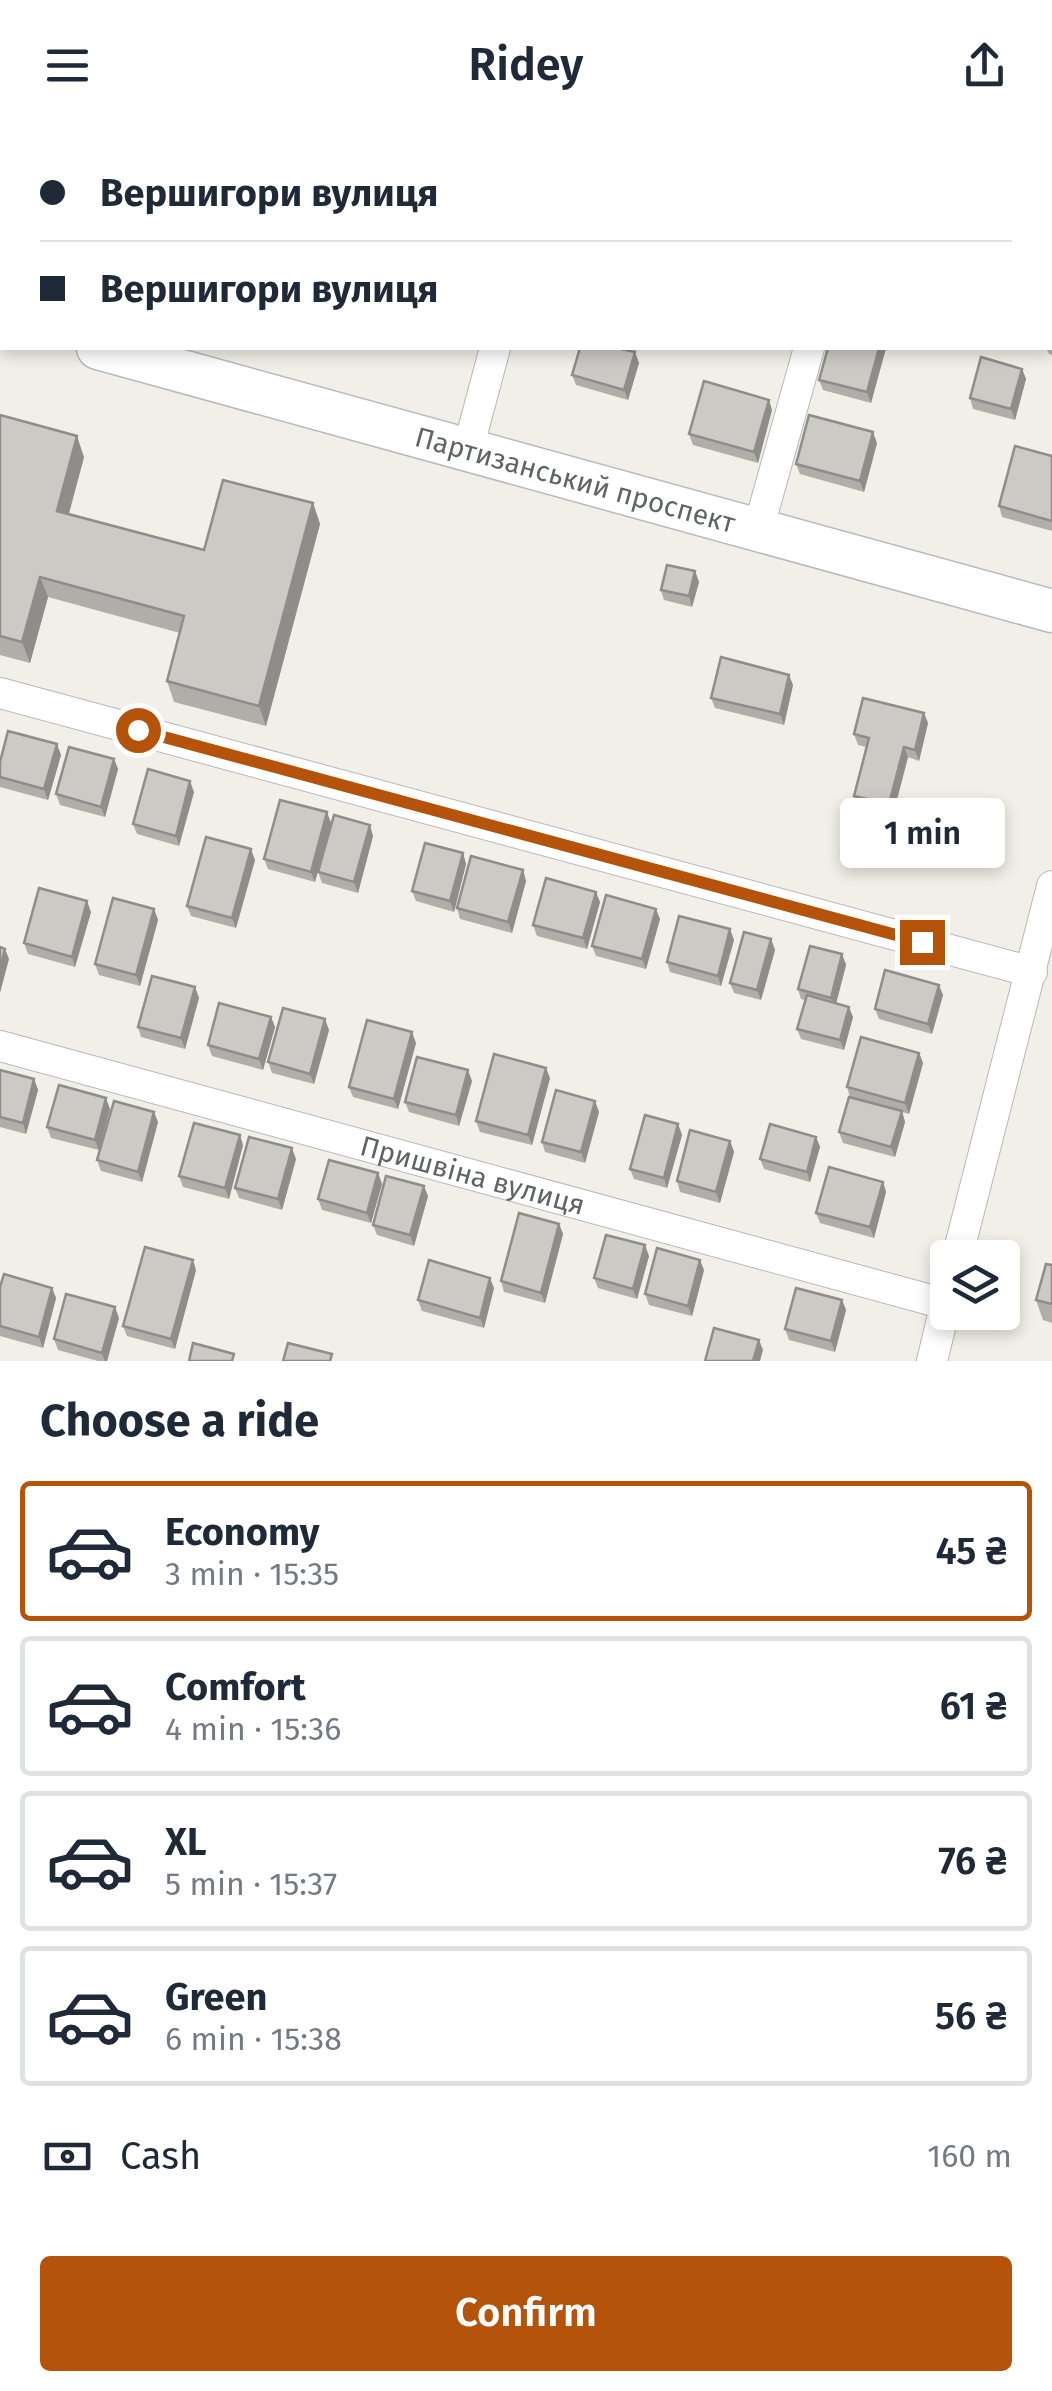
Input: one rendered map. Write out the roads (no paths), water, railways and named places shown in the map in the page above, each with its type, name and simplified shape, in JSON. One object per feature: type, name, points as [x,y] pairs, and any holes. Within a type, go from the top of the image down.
[{"type":"street","name":"Партизанський проспект","points":[[113,350],[167,357],[468,449],[1052,611]]},
{"type":"street","points":[[468,449],[494,350]]},
{"type":"street","points":[[758,530],[808,350]]},
{"type":"street","points":[[0,693],[1032,972]]},
{"type":"street","points":[[962,1240],[1052,886]]},
{"type":"street","name":"Пришвіна вулиця","points":[[0,1046],[930,1296]]},
{"type":"street","points":[[932,1361],[939,1330]]}]
